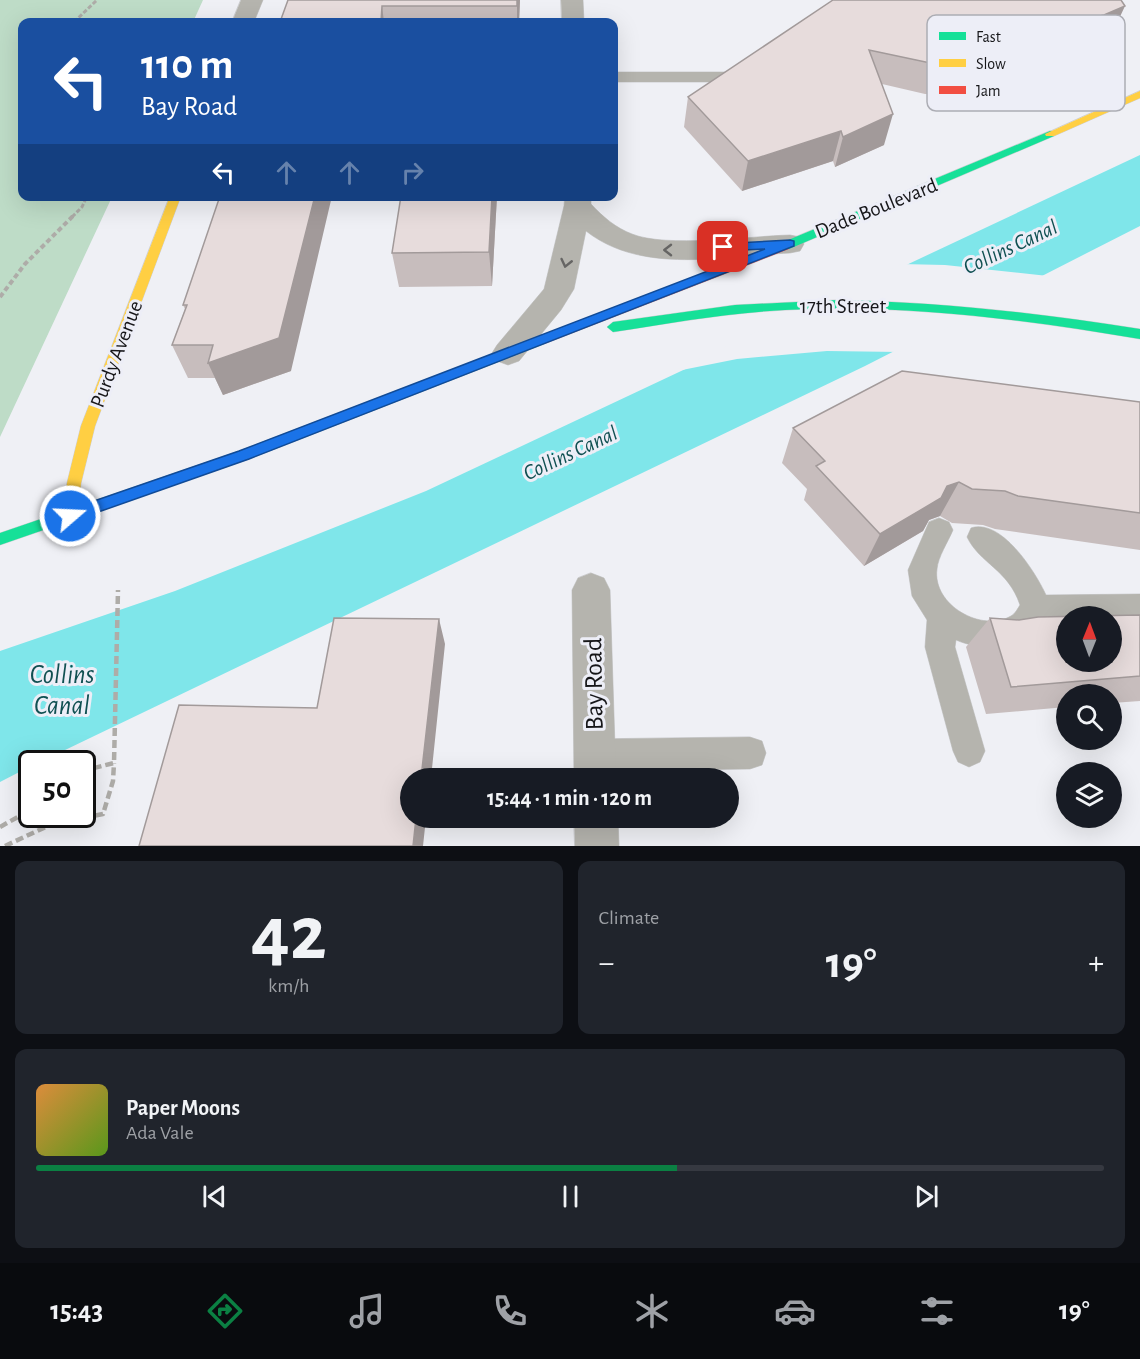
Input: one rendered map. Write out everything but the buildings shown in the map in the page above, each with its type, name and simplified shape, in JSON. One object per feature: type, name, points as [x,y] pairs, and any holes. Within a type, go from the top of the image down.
[{"type":"main road","name":"Dade Boulevard","points":[[1125,101],[1140,94]]},
{"type":"main road","name":"Dade Boulevard","points":[[0,539],[244,455],[790,244],[992,160],[1102,111]]},
{"type":"main road","name":"Purdy Avenue","points":[[70,516],[74,483],[88,426],[174,201]]},
{"type":"main road","name":"17th Street","points":[[546,338],[697,314],[809,305],[915,306],[1036,317],[1140,334]]},
{"type":"street","points":[[245,18],[252,0]]},
{"type":"street","points":[[572,0],[573,18]]},
{"type":"street","points":[[578,201],[592,223],[607,234],[637,247],[675,250],[790,244]]},
{"type":"street","points":[[508,353],[544,312],[559,289],[578,201]]},
{"type":"street","name":"Bay Road","points":[[591,590],[595,767]]},
{"type":"street","points":[[596,828],[597,846]]},
{"type":"lane","points":[[618,77],[738,77]]},
{"type":"lane","points":[[939,530],[922,570],[927,596],[942,617],[968,631],[997,634],[1022,626],[1036,608]]},
{"type":"lane","points":[[981,537],[1017,568],[1030,586],[1036,608]]},
{"type":"lane","points":[[1036,608],[1140,607]]},
{"type":"lane","points":[[942,617],[940,647],[969,751]]},
{"type":"lane","points":[[595,767],[750,753]]},
{"type":"path","points":[[78,18],[97,0]]},
{"type":"path","points":[[0,297],[25,264],[82,207],[85,201]]},
{"type":"path","points":[[5,846],[51,824],[76,817],[103,814],[113,781],[118,590]]},
{"type":"path","points":[[96,766],[114,759]]},
{"type":"path","points":[[0,827],[18,817]]},
{"type":"green space","points":[[0,0],[203,0],[195,18],[18,18],[18,201],[110,201],[0,437]]},
{"type":"water","name":"Collins Canal","points":[[1140,155],[1140,226],[865,366],[65,750],[18,750],[18,773],[0,782],[0,651],[175,591],[426,491]]},
{"type":"pier","points":[[901,264],[945,265],[1048,276],[900,352],[827,351],[737,359],[672,372]]},
{"type":"traffic: fast","points":[[785,246],[1050,134]]},
{"type":"traffic: fast","points":[[613,327],[735,309],[837,305],[938,308],[1039,319],[1140,334]]},
{"type":"traffic: fast","points":[[0,539],[244,455],[540,341]]},
{"type":"traffic: slow","points":[[1125,101],[1140,94]]},
{"type":"traffic: slow","points":[[1050,134],[1102,111]]},
{"type":"traffic: slow","points":[[70,516],[74,483],[88,426],[174,201]]},
{"type":"traffic: jam","points":[[540,341],[785,246]]},
{"type":"route","points":[[70,516],[244,455],[790,244],[723,247]]}]
